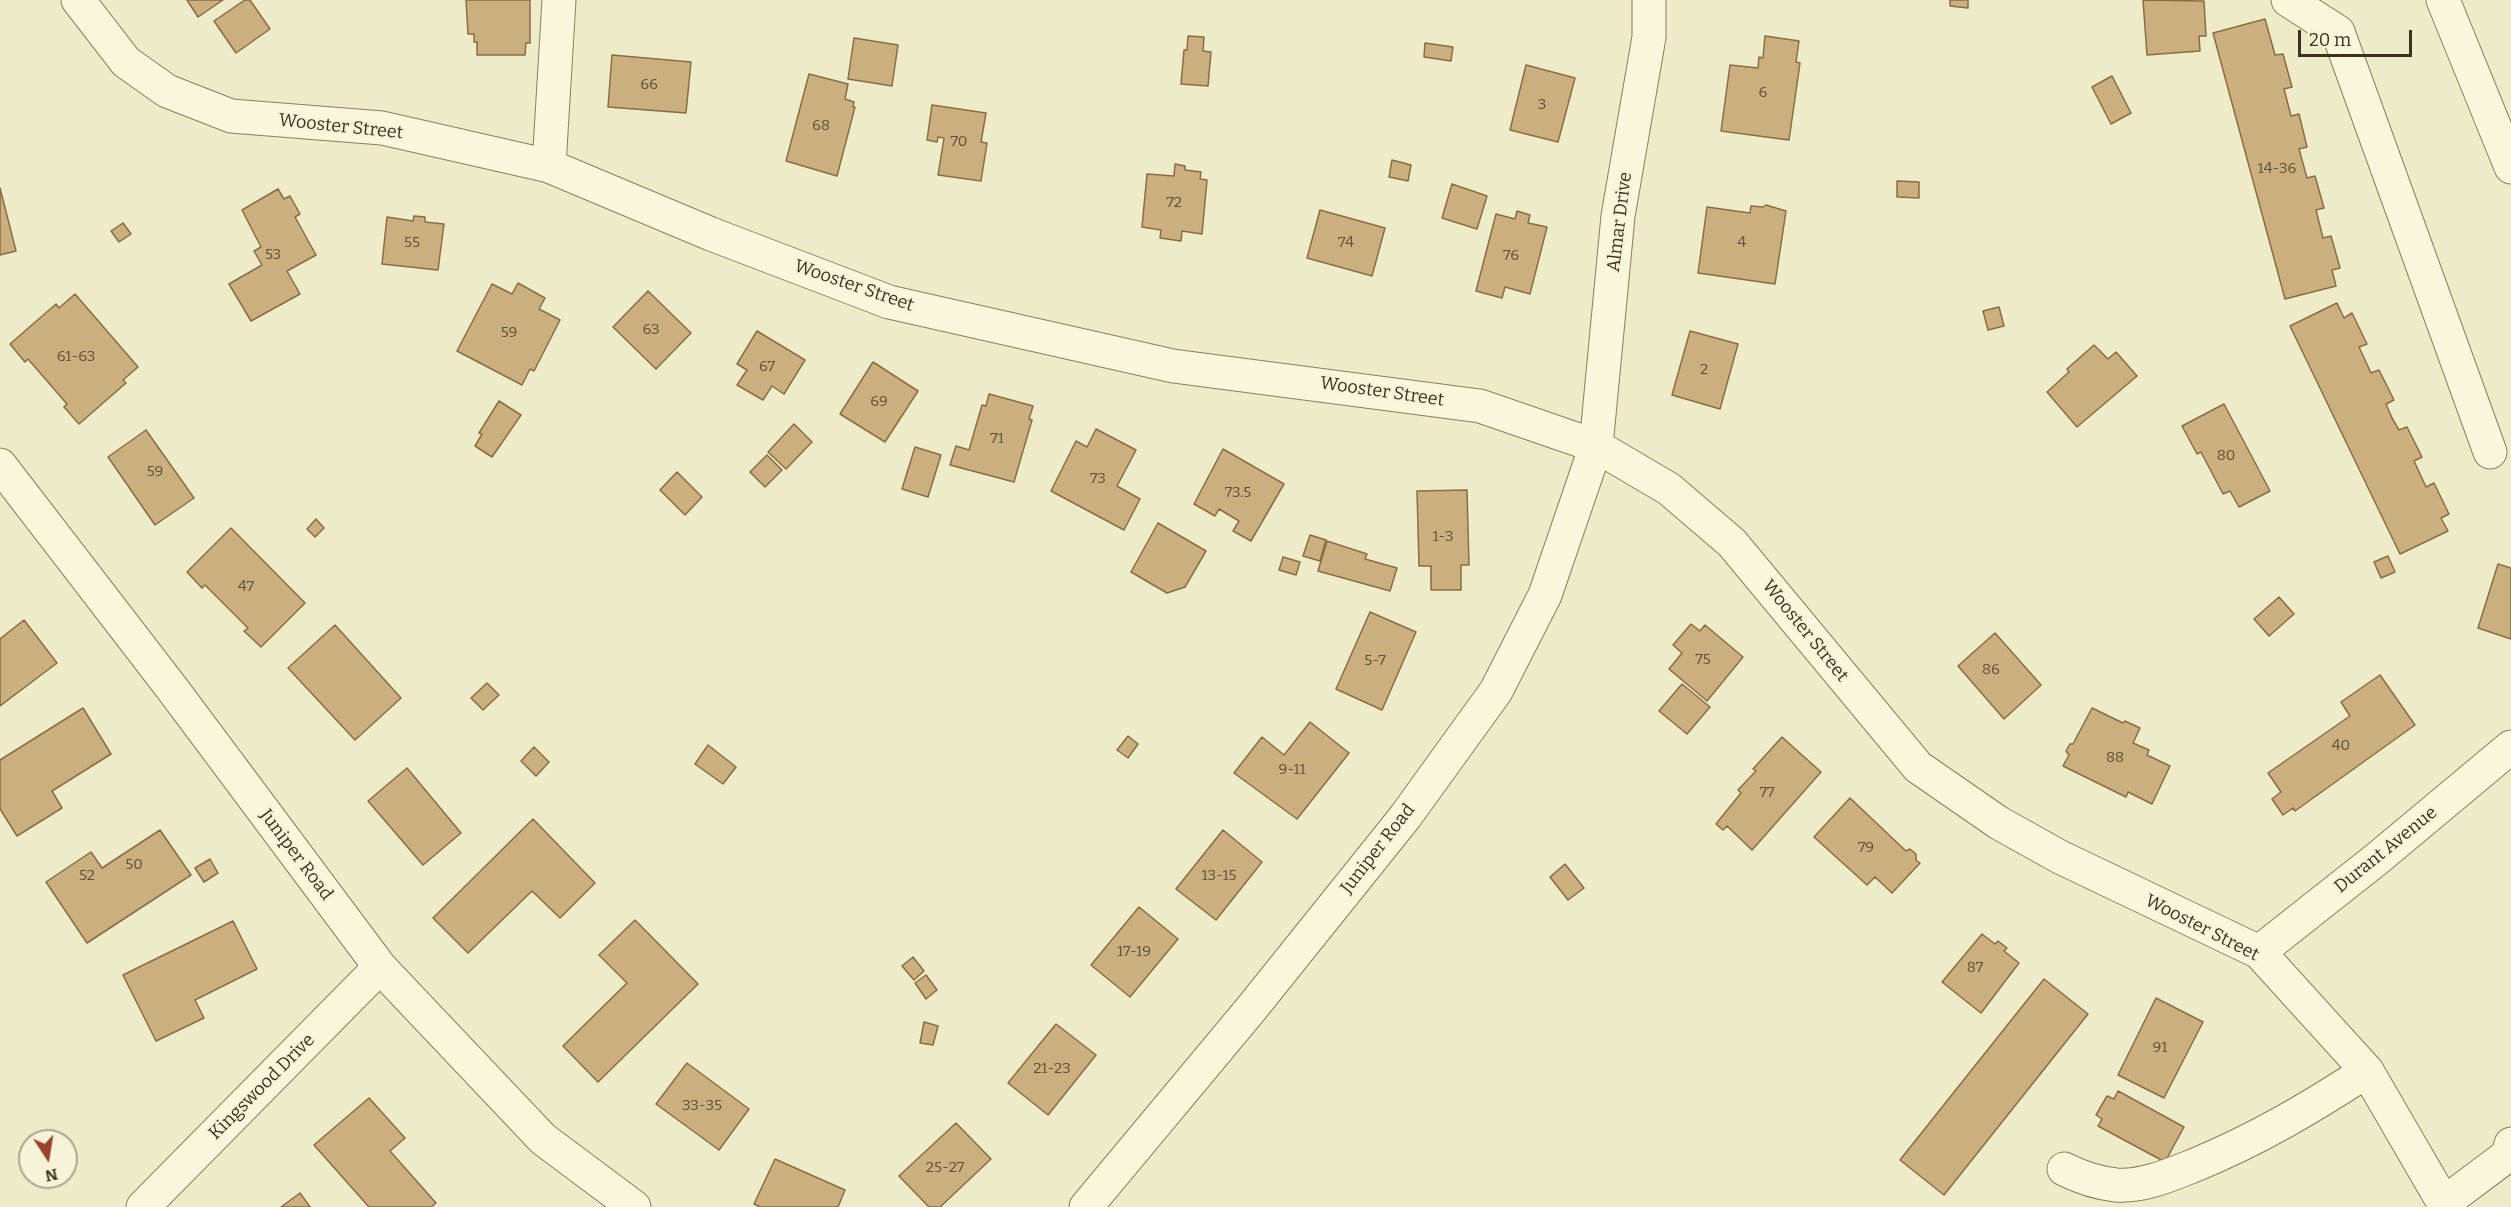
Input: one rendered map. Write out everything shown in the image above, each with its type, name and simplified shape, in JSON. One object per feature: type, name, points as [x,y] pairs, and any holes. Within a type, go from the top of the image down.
[{"type":"street","name":"Wooster Street","points":[[78,0],[126,62],[168,91],[231,116],[382,128],[549,166],[711,234],[889,302],[1173,366],[1336,385],[1480,406],[1596,446],[1669,489],[1732,543],[1918,767],[1999,823],[2060,857],[2259,952],[2367,1071],[2445,1205]]},
{"type":"street","points":[[549,166],[559,0]]},
{"type":"street","name":"Almar Drive","points":[[1596,446],[1618,216],[1649,37],[1649,0]]},
{"type":"street","points":[[2288,0],[2338,32],[2490,452]]},
{"type":"street","points":[[2443,0],[2503,123],[2511,167]]},
{"type":"street","name":"Juniper Road","points":[[1099,1203],[1405,817],[1496,691],[1545,595],[1596,446]]},
{"type":"street","name":"Juniper Road","points":[[0,465],[181,700],[380,967],[543,1139],[634,1207]]},
{"type":"street","name":"Durant Avenue","points":[[2259,952],[2378,858],[2511,747]]},
{"type":"street","name":"Kingswood Drive","points":[[143,1207],[380,967]]},
{"type":"street","points":[[2064,1169],[2084,1179],[2117,1185],[2158,1180],[2226,1152],[2293,1119],[2367,1071]]},
{"type":"street","points":[[2445,1205],[2508,1155],[2511,1144]]},
{"type":"building","points":[[187,0],[223,0],[198,17]]},
{"type":"building","points":[[245,0],[250,0],[270,29],[236,53],[214,21]]},
{"type":"building","points":[[466,0],[530,0],[530,43],[526,43],[525,55],[477,55],[477,42],[474,42],[474,34],[468,34]]},
{"type":"building","points":[[1950,0],[1968,0],[1968,8],[1950,6]]},
{"type":"building","points":[[2143,0],[2204,1],[2206,36],[2199,36],[2200,51],[2147,55]]},
{"type":"building","points":[[2265,19],[2275,55],[2283,54],[2292,87],[2284,89],[2291,116],[2299,114],[2307,147],[2299,149],[2307,178],[2315,176],[2324,208],[2316,210],[2323,238],[2331,236],[2340,268],[2332,270],[2336,286],[2285,299],[2213,33]]},
{"type":"building","points":[[1188,36],[1204,37],[1203,51],[1211,52],[1208,86],[1181,84],[1184,50],[1187,50]]},
{"type":"building","points":[[1765,36],[1799,41],[1796,62],[1800,63],[1789,140],[1721,131],[1730,65],[1758,68],[1759,57],[1763,58]]},
{"type":"building","points":[[854,38],[898,45],[892,86],[848,79]]},
{"type":"building","points":[[1425,43],[1453,47],[1451,61],[1424,57]]},
{"type":"building","points":[[612,55],[691,62],[686,113],[608,107]]},
{"type":"building","points":[[1526,65],[1575,78],[1558,142],[1510,130]]},
{"type":"building","points":[[809,74],[848,84],[845,99],[854,102],[853,107],[855,107],[837,176],[786,161]]},
{"type":"building","points":[[2112,76],[2131,113],[2111,124],[2092,87]]},
{"type":"building","points":[[932,105],[986,113],[981,142],[987,143],[981,181],[938,175],[944,138],[938,137],[937,142],[927,140]]},
{"type":"building","points":[[1392,160],[1411,165],[1408,181],[1389,177]]},
{"type":"building","points":[[1175,164],[1185,166],[1185,170],[1201,172],[1200,179],[1207,180],[1202,234],[1182,231],[1181,241],[1160,238],[1161,230],[1142,227],[1147,174],[1174,176]]},
{"type":"building","points":[[1897,181],[1919,182],[1919,198],[1897,197]]},
{"type":"building","points":[[1452,184],[1487,196],[1477,229],[1442,218]]},
{"type":"building","points":[[0,188],[16,251],[0,255]]},
{"type":"building","points":[[278,189],[284,199],[290,196],[300,214],[295,217],[316,255],[287,271],[300,294],[251,321],[229,284],[262,265],[254,251],[261,247],[242,210]]},
{"type":"building","points":[[1766,205],[1786,211],[1775,284],[1698,273],[1707,207],[1750,213],[1751,206]]},
{"type":"building","points":[[1320,210],[1385,228],[1372,276],[1307,258]]},
{"type":"building","points":[[1517,211],[1530,215],[1528,223],[1547,227],[1530,294],[1505,287],[1502,298],[1476,291],[1496,214],[1515,219]]},
{"type":"building","points":[[414,216],[425,217],[425,222],[444,224],[438,270],[382,264],[387,217],[413,221]]},
{"type":"building","points":[[123,223],[131,234],[119,242],[111,231]]},
{"type":"building","points":[[518,283],[545,298],[539,309],[560,320],[534,371],[530,369],[522,385],[457,351],[492,284],[512,294]]},
{"type":"building","points":[[648,291],[691,333],[656,369],[613,327]]},
{"type":"building","points":[[75,294],[138,367],[123,380],[126,383],[79,424],[64,407],[67,404],[28,359],[25,362],[10,344],[56,304],[59,308]]},
{"type":"building","points":[[2337,303],[2344,318],[2352,313],[2367,344],[2359,347],[2371,373],[2379,370],[2394,400],[2386,404],[2392,418],[2399,430],[2407,427],[2422,457],[2414,461],[2426,487],[2434,483],[2449,514],[2441,518],[2448,531],[2400,554],[2290,326]]},
{"type":"building","points":[[1999,307],[2004,326],[1988,330],[1983,311]]},
{"type":"building","points":[[757,331],[805,360],[784,394],[772,386],[763,400],[737,385],[747,370],[737,364]]},
{"type":"building","points":[[1690,331],[1738,344],[1720,409],[1672,395]]},
{"type":"building","points":[[2094,345],[2108,359],[2116,352],[2137,376],[2077,427],[2047,392],[2069,372],[2067,369]]},
{"type":"building","points":[[873,362],[918,391],[885,442],[840,414]]},
{"type":"building","points":[[989,394],[1033,406],[1029,419],[1032,420],[1014,482],[950,465],[956,446],[969,450],[982,405],[986,406]]},
{"type":"building","points":[[499,401],[521,415],[492,457],[475,446],[482,434],[479,433]]},
{"type":"building","points":[[2224,404],[2270,491],[2239,507],[2230,491],[2223,494],[2201,452],[2197,454],[2182,426]]},
{"type":"building","points":[[794,424],[812,442],[786,469],[768,452]]},
{"type":"building","points":[[1096,429],[1136,450],[1117,486],[1140,499],[1124,530],[1051,491],[1076,441],[1087,447]]},
{"type":"building","points":[[146,430],[194,498],[155,525],[108,457]]},
{"type":"building","points":[[915,447],[941,455],[928,497],[902,489]]},
{"type":"building","points":[[1223,449],[1284,484],[1251,541],[1233,531],[1239,521],[1219,509],[1215,516],[1194,504]]},
{"type":"building","points":[[767,455],[782,470],[765,487],[750,472]]},
{"type":"building","points":[[677,472],[702,497],[685,515],[660,490]]},
{"type":"building","points":[[1467,490],[1469,565],[1461,565],[1461,590],[1431,590],[1431,566],[1419,566],[1417,491]]},
{"type":"building","points":[[316,519],[324,528],[315,537],[307,529]]},
{"type":"building","points":[[1158,523],[1206,551],[1185,587],[1167,593],[1131,572]]},
{"type":"building","points":[[231,528],[305,603],[261,647],[244,631],[248,628],[205,585],[202,588],[187,572]]},
{"type":"building","points":[[1310,535],[1326,540],[1320,561],[1303,556]]},
{"type":"building","points":[[1327,541],[1367,554],[1365,559],[1397,568],[1390,591],[1318,571]]},
{"type":"building","points":[[2388,556],[2395,572],[2381,578],[2374,562]]},
{"type":"building","points":[[1283,557],[1300,562],[1296,575],[1279,570]]},
{"type":"building","points":[[2498,564],[2511,568],[2511,639],[2478,628]]},
{"type":"building","points":[[2279,597],[2294,614],[2269,636],[2254,619]]},
{"type":"building","points":[[1370,612],[1416,632],[1382,710],[1336,689]]},
{"type":"building","points":[[24,620],[57,663],[0,706],[0,639]]},
{"type":"building","points":[[1691,624],[1700,631],[1705,625],[1743,657],[1707,701],[1669,669],[1682,653],[1673,645]]},
{"type":"building","points":[[335,625],[401,698],[355,740],[288,668]]},
{"type":"building","points":[[1995,633],[2041,685],[2004,719],[1958,666]]},
{"type":"building","points":[[2380,675],[2415,725],[2295,811],[2293,808],[2283,815],[2272,799],[2281,792],[2268,773],[2350,716],[2341,702]]},
{"type":"building","points":[[487,683],[499,695],[483,710],[471,698]]},
{"type":"building","points":[[1682,684],[1710,707],[1687,734],[1659,711]]},
{"type":"building","points":[[83,708],[111,754],[52,791],[62,808],[17,836],[0,809],[0,760]]},
{"type":"building","points":[[2092,708],[2123,723],[2125,721],[2140,728],[2133,743],[2149,750],[2147,755],[2170,766],[2152,804],[2128,792],[2126,797],[2063,766],[2069,755],[2066,751],[2070,744],[2073,744]]},
{"type":"building","points":[[1310,722],[1349,753],[1297,819],[1234,773],[1262,737],[1284,755]]},
{"type":"building","points":[[1128,736],[1138,744],[1128,758],[1117,750]]},
{"type":"building","points":[[1782,737],[1821,772],[1752,850],[1727,826],[1723,830],[1716,824],[1741,793],[1738,790],[1756,771],[1753,769]]},
{"type":"building","points":[[708,745],[736,767],[723,784],[695,764]]},
{"type":"building","points":[[534,747],[549,762],[536,776],[521,761]]},
{"type":"building","points":[[407,768],[461,833],[423,865],[368,801]]},
{"type":"building","points":[[1850,798],[1906,851],[1910,849],[1916,854],[1916,860],[1920,863],[1892,893],[1875,877],[1867,885],[1814,837]]},
{"type":"building","points":[[533,819],[595,883],[560,918],[532,891],[468,953],[433,918]]},
{"type":"building","points":[[160,830],[191,875],[87,943],[46,882],[91,852],[102,868]]},
{"type":"building","points":[[1223,830],[1262,862],[1216,920],[1176,889]]},
{"type":"building","points":[[210,859],[218,873],[204,882],[195,868]]},
{"type":"building","points":[[1565,864],[1584,888],[1568,900],[1550,877]]},
{"type":"building","points":[[1139,907],[1178,939],[1130,997],[1091,965]]},
{"type":"building","points":[[635,920],[698,984],[598,1082],[563,1046],[627,983],[599,955]]},
{"type":"building","points":[[233,921],[257,969],[195,1000],[204,1018],[156,1041],[123,975]]},
{"type":"building","points":[[1982,934],[1995,944],[1998,941],[2007,948],[2004,951],[2019,963],[1981,1013],[1942,982]]},
{"type":"building","points":[[913,957],[924,971],[914,980],[902,966]]},
{"type":"building","points":[[926,975],[937,990],[926,999],[915,983]]},
{"type":"building","points":[[2044,979],[2088,1014],[1944,1195],[1900,1160]]},
{"type":"building","points":[[2156,998],[2203,1022],[2164,1098],[2118,1075]]},
{"type":"building","points":[[924,1022],[938,1026],[933,1045],[920,1043]]},
{"type":"building","points":[[1056,1024],[1096,1055],[1048,1115],[1008,1083]]},
{"type":"building","points":[[687,1063],[749,1109],[719,1150],[656,1104]]},
{"type":"building","points":[[2118,1091],[2184,1127],[2165,1162],[2098,1126],[2102,1119],[2096,1115],[2107,1096],[2114,1099]]},
{"type":"building","points":[[369,1098],[405,1138],[390,1151],[436,1203],[431,1207],[369,1207],[314,1145]]},
{"type":"building","points":[[956,1123],[991,1159],[940,1207],[929,1207],[899,1176]]},
{"type":"building","points":[[775,1159],[845,1190],[838,1207],[760,1207],[754,1204]]},
{"type":"building","points":[[300,1193],[310,1207],[281,1207]]}]
